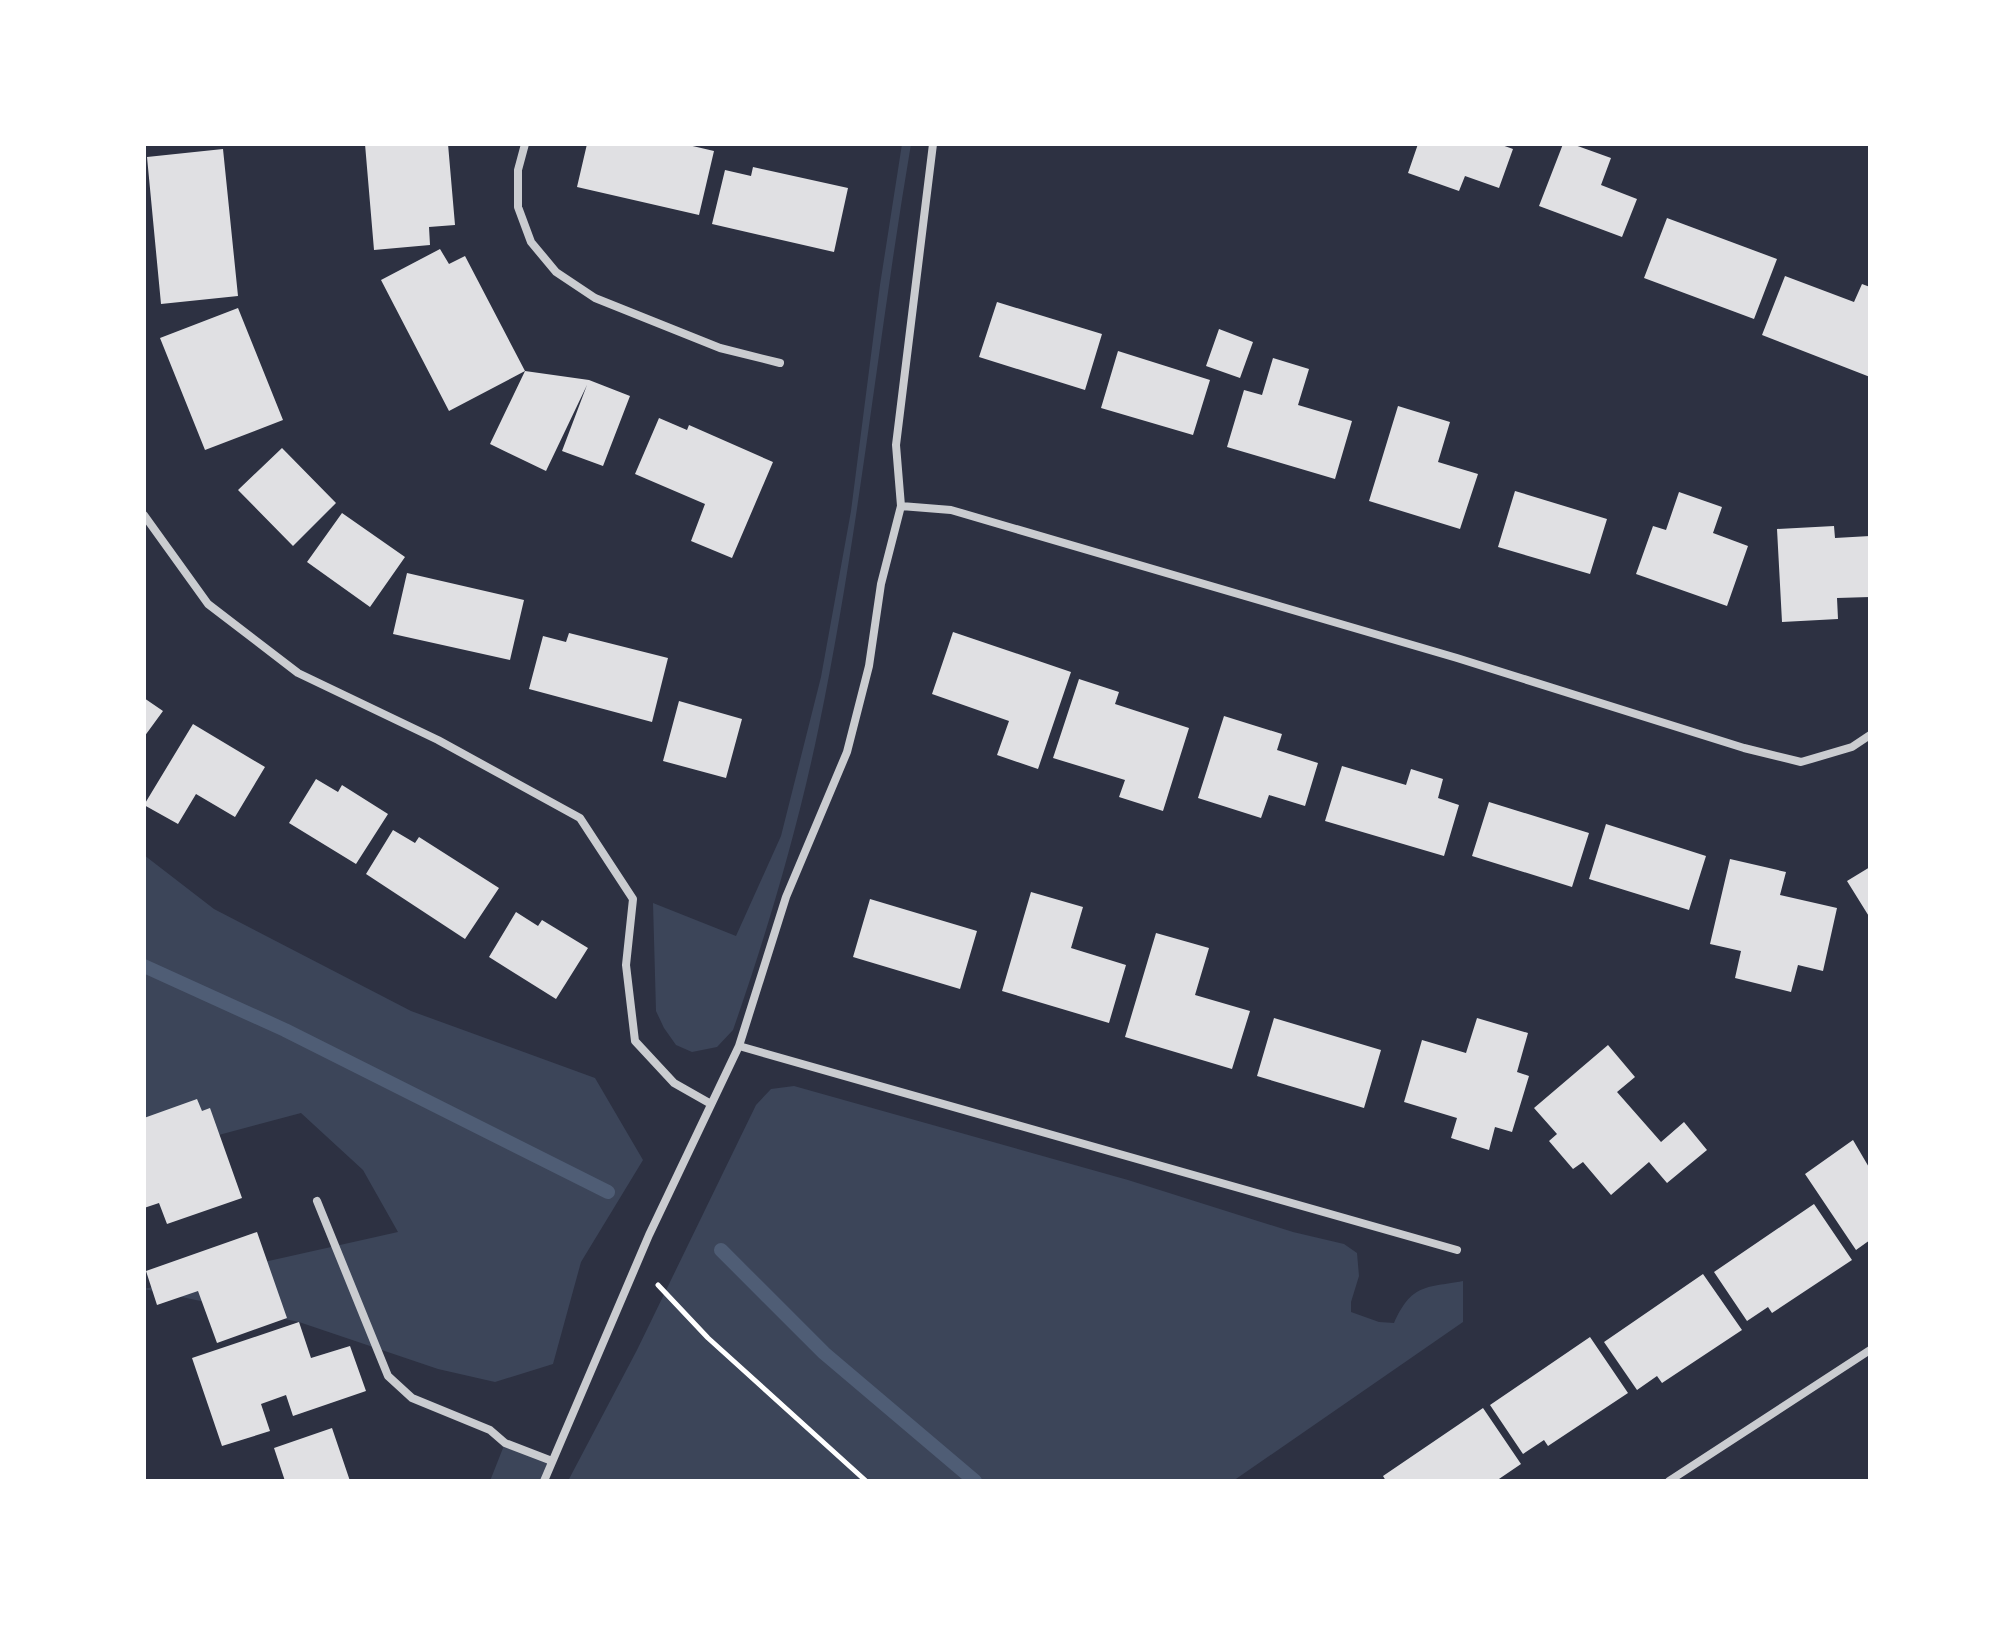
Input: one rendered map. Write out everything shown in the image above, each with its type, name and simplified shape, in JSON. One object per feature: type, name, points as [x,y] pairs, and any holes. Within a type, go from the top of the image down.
[{"type":"street","points":[[525,144],[518,170],[518,207],[531,242],[556,272],[595,298],[720,348],[780,363]]},
{"type":"street","points":[[544,1481],[649,1235],[739,1046],[786,897],[847,752],[869,666],[881,584],[901,506],[896,445],[933,144]]},
{"type":"street","points":[[901,506],[945,508],[1457,658],[1744,748],[1801,762],[1852,747],[1870,735]]},
{"type":"street","points":[[144,515],[208,604],[298,673],[438,740],[580,818],[633,899],[626,965],[635,1041],[674,1083],[711,1104]]},
{"type":"street","points":[[739,1046],[1457,1250]]},
{"type":"street","points":[[317,1201],[388,1376],[412,1398],[490,1430],[505,1443],[552,1461]]},
{"type":"street","points":[[1669,1481],[1870,1350]]},
{"type":"path","points":[[638,1264],[708,1338],[866,1481]]},
{"type":"shaded area","points":[[902,144],[911,144],[846,581],[811,764],[781,880],[733,1030],[717,1047],[692,1052],[676,1045],[656,1011],[653,903],[736,936],[781,836],[821,677],[851,511]]},
{"type":"shaded area","points":[[144,855],[214,909],[411,1011],[595,1078],[643,1160],[581,1262],[553,1364],[495,1382],[438,1369],[299,1322],[144,1289],[398,1232],[363,1170],[301,1113],[144,1155]]},
{"type":"shaded area","points":[[794,1086],[1128,1180],[1293,1232],[1344,1244],[1357,1253],[1359,1276],[1351,1312],[1379,1322],[1394,1323],[1407,1301],[1421,1290],[1463,1281],[1463,1322],[1233,1481],[568,1481],[637,1350],[756,1105],[771,1089]]},
{"type":"shaded area","points":[[505,1443],[552,1461],[544,1481],[490,1481]]},
{"type":"building","points":[[365,144],[448,144],[455,225],[429,227],[430,245],[374,250]]},
{"type":"building","points":[[587,144],[684,144],[714,151],[699,215],[577,187]]},
{"type":"building","points":[[1418,144],[1499,144],[1513,149],[1499,188],[1465,176],[1459,191],[1408,173]]},
{"type":"building","points":[[1563,144],[1572,144],[1611,158],[1601,185],[1637,199],[1622,237],[1539,206]]},
{"type":"building","points":[[223,149],[238,296],[161,304],[147,157]]},
{"type":"building","points":[[753,167],[848,188],[834,252],[712,224],[725,170],[751,176]]},
{"type":"building","points":[[1667,218],[1777,259],[1754,319],[1644,278]]},
{"type":"building","points":[[440,249],[449,264],[465,256],[525,371],[449,411],[381,280]]},
{"type":"building","points":[[1785,276],[1854,302],[1862,284],[1870,287],[1870,377],[1762,335]]},
{"type":"building","points":[[997,302],[1102,334],[1085,390],[979,357]]},
{"type":"building","points":[[238,308],[283,420],[205,450],[160,338]]},
{"type":"building","points":[[1219,329],[1253,342],[1240,378],[1206,366]]},
{"type":"building","points":[[1118,351],[1210,380],[1193,435],[1101,408]]},
{"type":"building","points":[[1273,358],[1309,369],[1298,405],[1352,421],[1335,479],[1227,447],[1244,390],[1262,395]]},
{"type":"building","points":[[525,371],[589,380],[630,396],[603,466],[562,451],[587,385],[546,471],[490,444]]},
{"type":"building","points":[[1398,406],[1450,422],[1438,462],[1478,474],[1460,529],[1369,501]]},
{"type":"building","points":[[659,418],[687,430],[689,425],[773,462],[732,558],[691,541],[705,504],[635,474]]},
{"type":"building","points":[[282,448],[336,503],[293,546],[238,490]]},
{"type":"building","points":[[1515,491],[1607,519],[1590,574],[1498,547]]},
{"type":"building","points":[[1679,492],[1722,507],[1713,533],[1748,546],[1727,606],[1636,574],[1653,526],[1666,530]]},
{"type":"building","points":[[342,513],[405,557],[370,607],[307,562]]},
{"type":"building","points":[[1834,526],[1835,538],[1870,536],[1870,597],[1837,598],[1838,619],[1782,622],[1777,529]]},
{"type":"building","points":[[407,573],[524,600],[510,660],[393,634]]},
{"type":"building","points":[[953,632],[1071,672],[1038,769],[997,755],[1009,721],[932,694]]},
{"type":"building","points":[[569,633],[668,658],[652,722],[529,689],[543,636],[566,642]]},
{"type":"building","points":[[1079,679],[1119,692],[1115,704],[1189,728],[1163,811],[1119,797],[1125,780],[1053,758]]},
{"type":"building","points":[[144,698],[163,711],[144,737]]},
{"type":"building","points":[[679,701],[742,719],[726,778],[663,761]]},
{"type":"building","points":[[1224,716],[1282,734],[1277,750],[1318,763],[1305,806],[1269,795],[1261,818],[1198,798]]},
{"type":"building","points":[[193,724],[265,767],[235,817],[196,794],[178,824],[144,805]]},
{"type":"building","points":[[1342,766],[1406,785],[1411,769],[1443,779],[1438,798],[1459,805],[1444,856],[1325,821]]},
{"type":"building","points":[[316,779],[338,792],[342,785],[388,814],[356,864],[289,823]]},
{"type":"building","points":[[1489,802],[1589,833],[1572,887],[1472,856]]},
{"type":"building","points":[[1606,824],[1706,856],[1689,910],[1589,879]]},
{"type":"building","points":[[393,830],[415,843],[419,837],[499,888],[465,939],[366,874]]},
{"type":"building","points":[[1730,859],[1786,872],[1780,895],[1837,908],[1823,971],[1798,965],[1791,992],[1735,978],[1741,951],[1710,944]]},
{"type":"building","points":[[1870,867],[1870,918],[1847,881]]},
{"type":"building","points":[[1031,892],[1083,907],[1071,948],[1126,965],[1109,1023],[1002,991]]},
{"type":"building","points":[[870,899],[977,931],[960,989],[853,957]]},
{"type":"building","points":[[516,912],[538,926],[542,920],[588,948],[556,999],[489,957]]},
{"type":"building","points":[[1156,933],[1209,948],[1195,995],[1250,1011],[1232,1069],[1125,1037]]},
{"type":"building","points":[[1274,1018],[1381,1050],[1364,1108],[1257,1076]]},
{"type":"building","points":[[1477,1018],[1528,1033],[1517,1072],[1529,1076],[1512,1132],[1495,1127],[1489,1150],[1451,1138],[1457,1118],[1404,1102],[1422,1040],[1466,1053]]},
{"type":"building","points":[[1608,1045],[1635,1077],[1617,1092],[1661,1142],[1684,1122],[1707,1150],[1667,1183],[1649,1162],[1611,1195],[1583,1162],[1573,1169],[1549,1141],[1557,1134],[1534,1108]]},
{"type":"building","points":[[197,1099],[202,1111],[210,1108],[242,1198],[167,1224],[159,1203],[144,1208],[144,1118]]},
{"type":"building","points":[[1853,1140],[1870,1169],[1870,1240],[1856,1250],[1805,1174]]},
{"type":"building","points":[[1814,1204],[1852,1260],[1772,1313],[1768,1307],[1747,1321],[1714,1272]]},
{"type":"building","points":[[257,1232],[287,1318],[217,1343],[198,1291],[157,1305],[146,1271]]},
{"type":"building","points":[[1703,1274],[1742,1330],[1662,1383],[1657,1376],[1637,1390],[1604,1342]]},
{"type":"building","points":[[299,1322],[311,1358],[350,1346],[366,1391],[293,1416],[286,1395],[261,1404],[270,1431],[222,1446],[192,1358]]},
{"type":"building","points":[[1590,1337],[1628,1393],[1548,1446],[1544,1440],[1523,1454],[1490,1405]]},
{"type":"building","points":[[1483,1408],[1521,1464],[1496,1481],[1386,1481],[1383,1476]]},
{"type":"building","points":[[332,1428],[350,1481],[285,1481],[274,1448]]},
{"type":"waterway","points":[[144,966],[285,1030],[608,1192]]},
{"type":"waterway","points":[[721,1250],[824,1353],[975,1481]]}]
